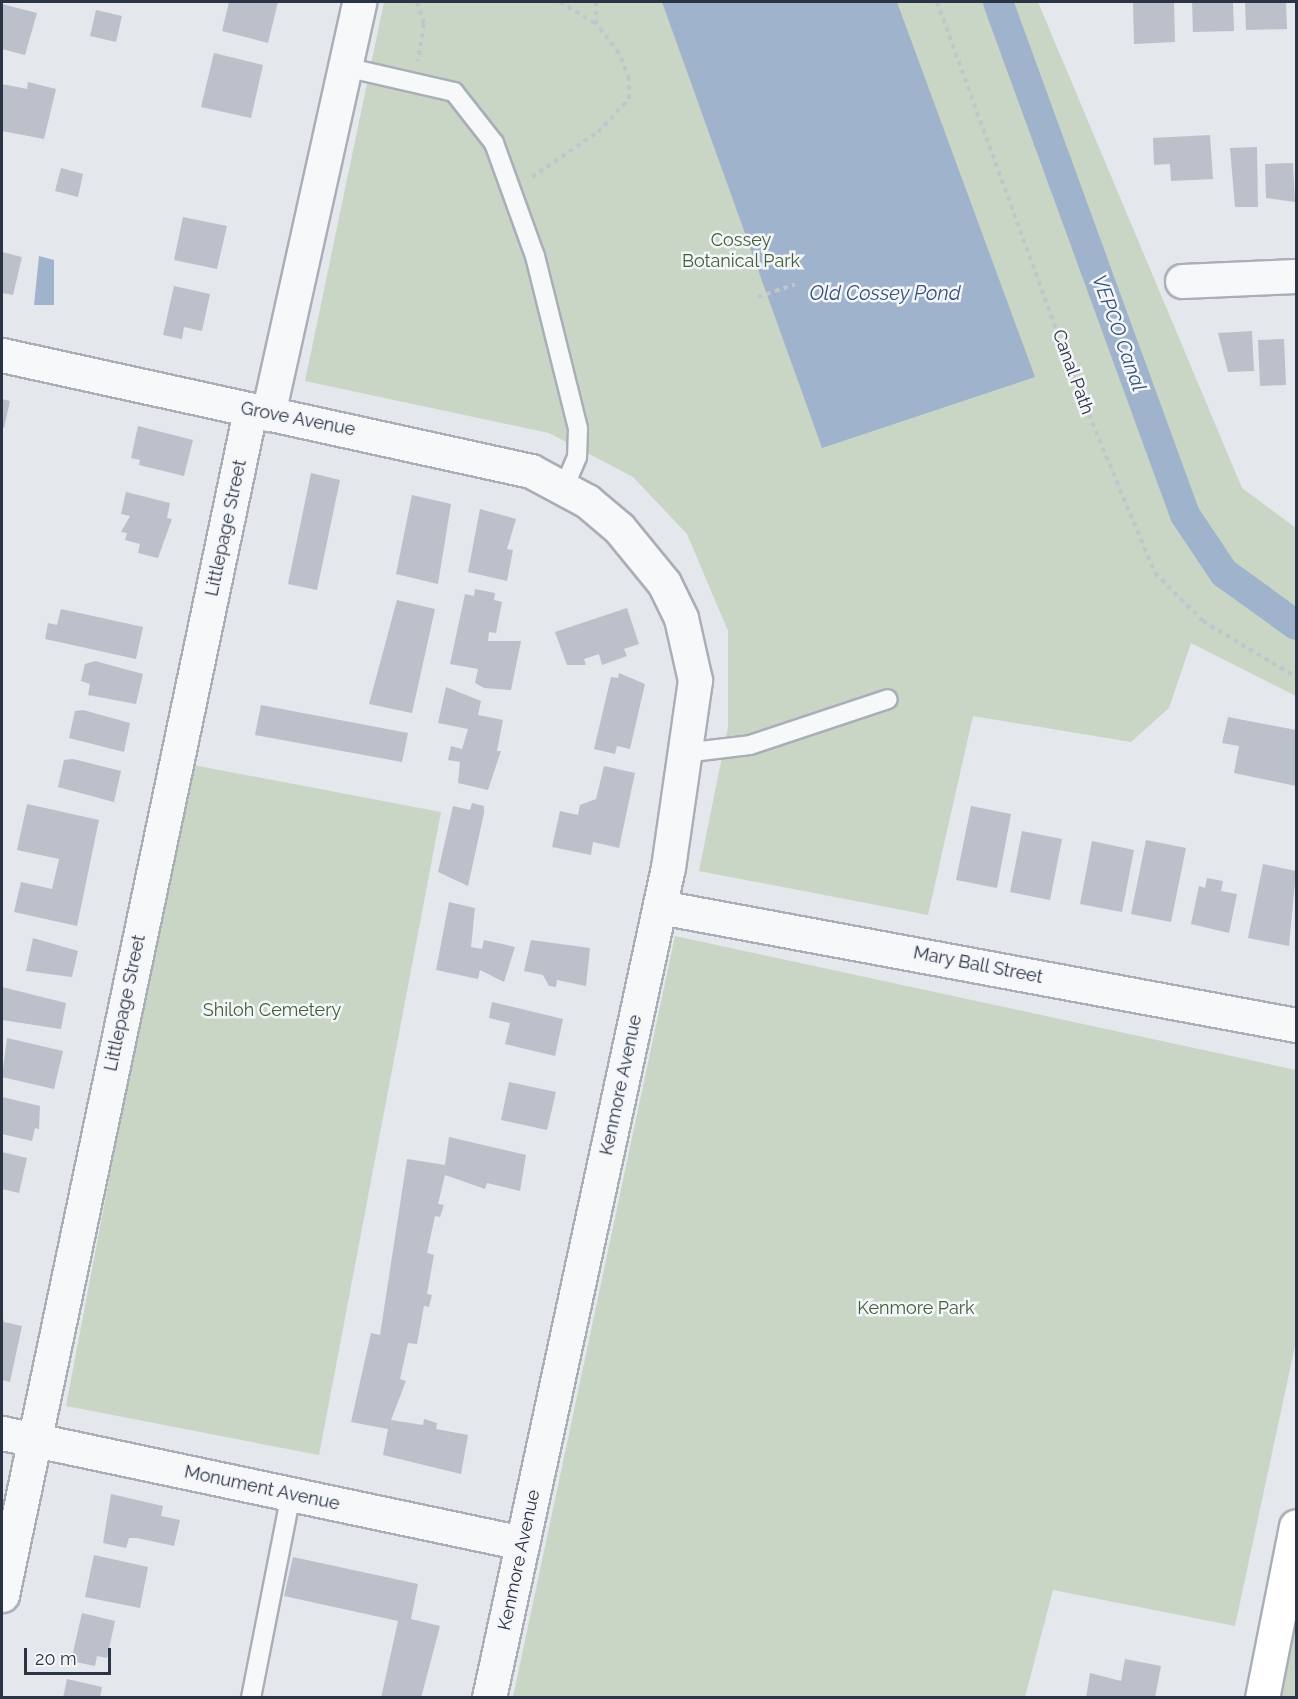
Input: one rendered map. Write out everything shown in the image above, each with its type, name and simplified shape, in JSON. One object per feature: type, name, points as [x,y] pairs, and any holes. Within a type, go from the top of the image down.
[{"type":"street","name":"Littlepage Street","points":[[2,1595],[17,1437],[259,412],[345,67],[359,2]]},
{"type":"street","points":[[1182,281],[1296,276]]},
{"type":"street","name":"Grove Avenue","points":[[2,355],[531,471],[576,494]]},
{"type":"street","name":"Kenmore Avenue","points":[[489,1698],[660,907],[695,680],[681,618],[641,550],[576,494]]},
{"type":"street","name":"Mary Ball Street","points":[[660,907],[1296,1025]]},
{"type":"street","name":"Monument Avenue","points":[[17,1437],[522,1543]]},
{"type":"street","points":[[1263,1698],[1296,1526]]},
{"type":"lane","points":[[345,67],[454,92],[494,143],[514,190],[578,429],[576,494]]},
{"type":"lane","points":[[684,753],[750,745],[888,699]]},
{"type":"lane","points":[[251,1698],[291,1495]]},
{"type":"path","points":[[415,83],[424,24],[417,2]]},
{"type":"path","points":[[514,190],[598,132],[629,99],[629,79],[619,53],[596,24],[560,2]]},
{"type":"path","points":[[596,2],[596,24]]},
{"type":"path","name":"Canal Path","points":[[938,2],[1075,381],[1155,573],[1203,621],[1296,676]]},
{"type":"path","points":[[758,297],[795,284]]},
{"type":"green space","name":"Cossey Botanical Park","points":[[384,2],[1038,2],[1242,488],[1296,528],[1296,696],[1191,643],[1169,708],[1131,742],[973,716],[928,915],[699,871],[728,727],[728,631],[687,534],[633,477],[549,433],[305,381]]},
{"type":"green space","name":"Shiloh Cemetery","points":[[188,764],[441,812],[319,1455],[66,1406]]},
{"type":"green space","name":"Kenmore Park","points":[[675,936],[1296,1070],[1296,1341],[1235,1626],[1053,1590],[1025,1697],[513,1697]]},
{"type":"green space","points":[[1296,1612],[1296,1697],[1276,1698],[1291,1621]]},
{"type":"water","name":"Old Cossey Pond","points":[[662,2],[897,2],[1035,377],[822,448]]},
{"type":"water","points":[[39,256],[54,260],[54,305],[34,305]]},
{"type":"building","points":[[229,2],[278,2],[268,43],[222,31]]},
{"type":"building","points":[[1133,2],[1174,2],[1175,42],[1134,44]]},
{"type":"building","points":[[1192,2],[1233,2],[1234,31],[1193,32]]},
{"type":"building","points":[[1245,2],[1286,2],[1287,29],[1246,30]]},
{"type":"building","points":[[2,4],[37,13],[25,55],[2,49]]},
{"type":"building","points":[[96,10],[122,16],[116,42],[90,36]]},
{"type":"building","points":[[214,53],[263,65],[251,118],[201,107]]},
{"type":"building","points":[[28,82],[56,89],[44,139],[2,131],[2,84],[27,89]]},
{"type":"building","points":[[1210,135],[1213,179],[1171,181],[1170,164],[1154,165],[1153,138]]},
{"type":"building","points":[[1257,147],[1258,207],[1235,207],[1230,148]]},
{"type":"building","points":[[1293,163],[1295,202],[1266,198],[1265,164]]},
{"type":"building","points":[[61,168],[83,174],[78,197],[55,191]]},
{"type":"building","points":[[183,217],[227,226],[217,269],[174,260]]},
{"type":"building","points":[[2,252],[22,257],[13,295],[2,293]]},
{"type":"building","points":[[174,286],[210,294],[202,331],[184,327],[182,339],[163,335]]},
{"type":"building","points":[[1252,331],[1254,371],[1228,372],[1218,333]]},
{"type":"building","points":[[1284,339],[1286,385],[1260,386],[1258,340]]},
{"type":"building","points":[[2,399],[10,401],[4,428],[2,428]]},
{"type":"building","points":[[138,426],[193,440],[184,476],[139,465],[140,460],[131,458]]},
{"type":"building","points":[[311,473],[340,480],[317,590],[288,584]]},
{"type":"building","points":[[126,492],[170,503],[167,518],[172,519],[158,558],[138,553],[140,544],[125,540],[127,533],[121,532],[130,516],[121,514]]},
{"type":"building","points":[[412,495],[451,504],[438,584],[396,574]]},
{"type":"building","points":[[480,509],[516,519],[507,549],[513,550],[507,581],[468,572]]},
{"type":"building","points":[[475,589],[495,593],[494,600],[502,602],[496,633],[489,632],[488,641],[521,641],[511,690],[484,688],[475,683],[478,669],[450,664],[465,594],[474,596]]},
{"type":"building","points":[[397,600],[435,609],[412,713],[369,704]]},
{"type":"building","points":[[627,608],[639,644],[624,649],[627,656],[602,665],[599,654],[584,659],[586,665],[567,665],[555,632]]},
{"type":"building","points":[[61,609],[143,627],[136,659],[45,639],[48,623],[57,625]]},
{"type":"building","points":[[95,661],[143,674],[136,704],[88,695],[90,684],[81,681],[85,664]]},
{"type":"building","points":[[619,673],[645,684],[630,749],[617,746],[615,754],[594,749],[611,677],[618,678]]},
{"type":"building","points":[[446,687],[481,701],[478,715],[503,720],[497,751],[501,751],[488,790],[458,783],[460,762],[448,760],[451,746],[462,749],[468,729],[438,723]]},
{"type":"building","points":[[261,705],[408,733],[402,762],[255,735]]},
{"type":"building","points":[[83,710],[130,723],[124,752],[69,738],[75,711]]},
{"type":"building","points":[[1228,717],[1296,730],[1296,786],[1234,773],[1239,746],[1222,743]]},
{"type":"building","points":[[73,759],[121,771],[114,802],[58,787],[64,760]]},
{"type":"building","points":[[604,766],[635,773],[619,848],[593,842],[591,855],[552,847],[560,811],[578,815],[580,805],[596,799]]},
{"type":"building","points":[[472,803],[484,806],[484,813],[468,886],[438,872],[453,806],[470,810]]},
{"type":"building","points":[[27,804],[99,820],[77,926],[14,912],[21,882],[52,889],[59,859],[17,850]]},
{"type":"building","points":[[971,806],[1011,814],[997,888],[956,880]]},
{"type":"building","points":[[1022,831],[1062,839],[1050,900],[1010,892]]},
{"type":"building","points":[[1146,840],[1186,848],[1171,922],[1131,914]]},
{"type":"building","points":[[1092,841],[1134,850],[1122,912],[1080,904]]},
{"type":"building","points":[[1263,864],[1296,871],[1289,946],[1248,938]]},
{"type":"building","points":[[1207,878],[1223,881],[1221,891],[1237,894],[1229,933],[1191,924],[1199,886],[1205,888]]},
{"type":"building","points":[[449,902],[475,908],[471,947],[482,949],[484,940],[515,947],[504,982],[480,970],[478,979],[436,970]]},
{"type":"building","points":[[33,938],[78,951],[72,977],[26,971]]},
{"type":"building","points":[[531,940],[590,948],[586,986],[557,980],[556,987],[549,986],[543,975],[524,971]]},
{"type":"building","points":[[2,987],[66,1003],[61,1029],[2,1020]]},
{"type":"building","points":[[492,1002],[563,1019],[555,1056],[505,1044],[510,1023],[489,1018]]},
{"type":"building","points":[[7,1038],[63,1051],[54,1089],[2,1077]]},
{"type":"building","points":[[509,1082],[556,1092],[547,1130],[501,1120]]},
{"type":"building","points":[[2,1097],[40,1106],[39,1129],[35,1128],[32,1141],[2,1134]]},
{"type":"building","points":[[449,1137],[526,1155],[520,1191],[487,1183],[485,1189],[445,1175],[438,1204],[444,1205],[440,1217],[435,1216],[427,1253],[434,1255],[427,1294],[432,1295],[429,1307],[424,1306],[417,1344],[408,1343],[400,1379],[406,1381],[391,1420],[423,1425],[424,1419],[437,1423],[436,1429],[468,1435],[461,1474],[383,1455],[388,1429],[351,1422],[371,1333],[380,1335],[407,1159],[445,1165]]},
{"type":"building","points":[[2,1152],[27,1158],[19,1193],[2,1189]]},
{"type":"building","points":[[2,1316],[4,1322],[22,1326],[10,1382],[2,1380]]},
{"type":"building","points":[[111,1494],[163,1506],[161,1516],[180,1520],[174,1546],[137,1538],[129,1538],[126,1548],[103,1543]]},
{"type":"building","points":[[94,1555],[148,1567],[140,1608],[85,1597]]},
{"type":"building","points":[[293,1557],[418,1584],[411,1619],[440,1626],[421,1698],[381,1698],[398,1621],[284,1596]]},
{"type":"building","points":[[82,1613],[115,1621],[107,1658],[97,1656],[95,1666],[71,1661]]},
{"type":"building","points":[[1125,1659],[1161,1666],[1155,1698],[1086,1698],[1090,1673],[1121,1681]]},
{"type":"building","points":[[67,1679],[102,1687],[100,1698],[63,1698]]},
{"type":"waterway","name":"VEPCO Canal","points":[[998,2],[1185,515],[1224,573],[1296,625]]}]
